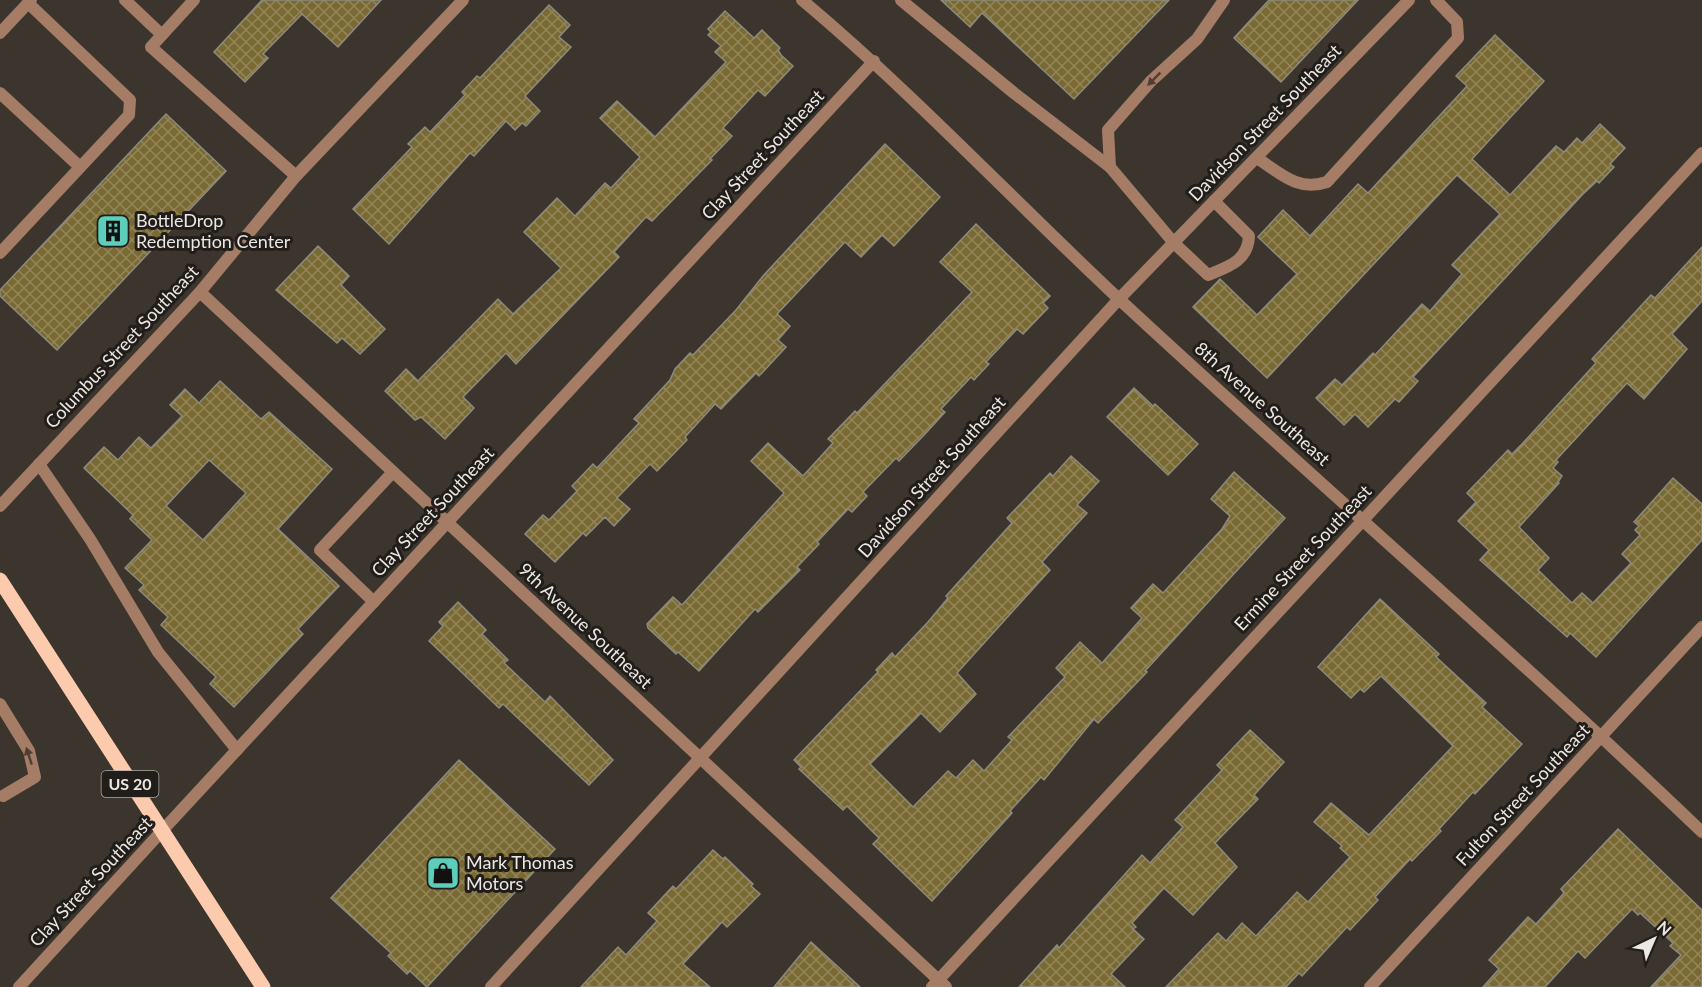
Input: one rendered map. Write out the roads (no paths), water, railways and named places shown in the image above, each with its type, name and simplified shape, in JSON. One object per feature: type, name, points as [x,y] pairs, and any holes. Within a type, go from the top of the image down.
[{"type":"main road","name":"US 20","points":[[0,580],[263,987]]},
{"type":"street","points":[[125,0],[162,34]]},
{"type":"street","points":[[194,0],[151,47],[296,176]]},
{"type":"street","name":"Columbus Street Southeast","points":[[0,506],[200,292],[296,176],[464,0]]},
{"type":"street","name":"8th Avenue Southeast","points":[[802,0],[874,61],[1119,299],[1601,736],[1702,832]]},
{"type":"street","points":[[901,0],[1014,93],[1110,167],[1174,243],[1208,275],[1234,265],[1249,249],[1250,236],[1214,201]]},
{"type":"street","points":[[1110,167],[1108,130],[1151,81],[1197,39],[1224,0]]},
{"type":"street","name":"Davidson Street Southeast","points":[[491,987],[1119,299],[1409,0]]},
{"type":"street","points":[[1257,158],[1296,182],[1312,187],[1327,182],[1458,38],[1457,22],[1436,0]]},
{"type":"street","points":[[0,33],[30,2],[130,100],[129,115],[0,253]]},
{"type":"street","name":"Clay Street Southeast","points":[[19,987],[874,61]]},
{"type":"street","points":[[0,93],[80,167]]},
{"type":"street","name":"Ermine Street Southeast","points":[[939,985],[1702,153]]},
{"type":"street","name":"9th Avenue Southeast","points":[[200,292],[700,758],[939,985]]},
{"type":"street","points":[[39,464],[90,539],[158,652],[237,750]]},
{"type":"street","points":[[374,602],[320,550],[393,472]]},
{"type":"street","name":"Fulton Street Southeast","points":[[1370,987],[1702,627]]},
{"type":"street","points":[[0,704],[29,751],[35,777],[3,796]]},
{"type":"place","name":"BottleDrop Redemption Center","points":[[113,231]]},
{"type":"place","name":"Mark Thomas Motors","points":[[443,873]]}]
